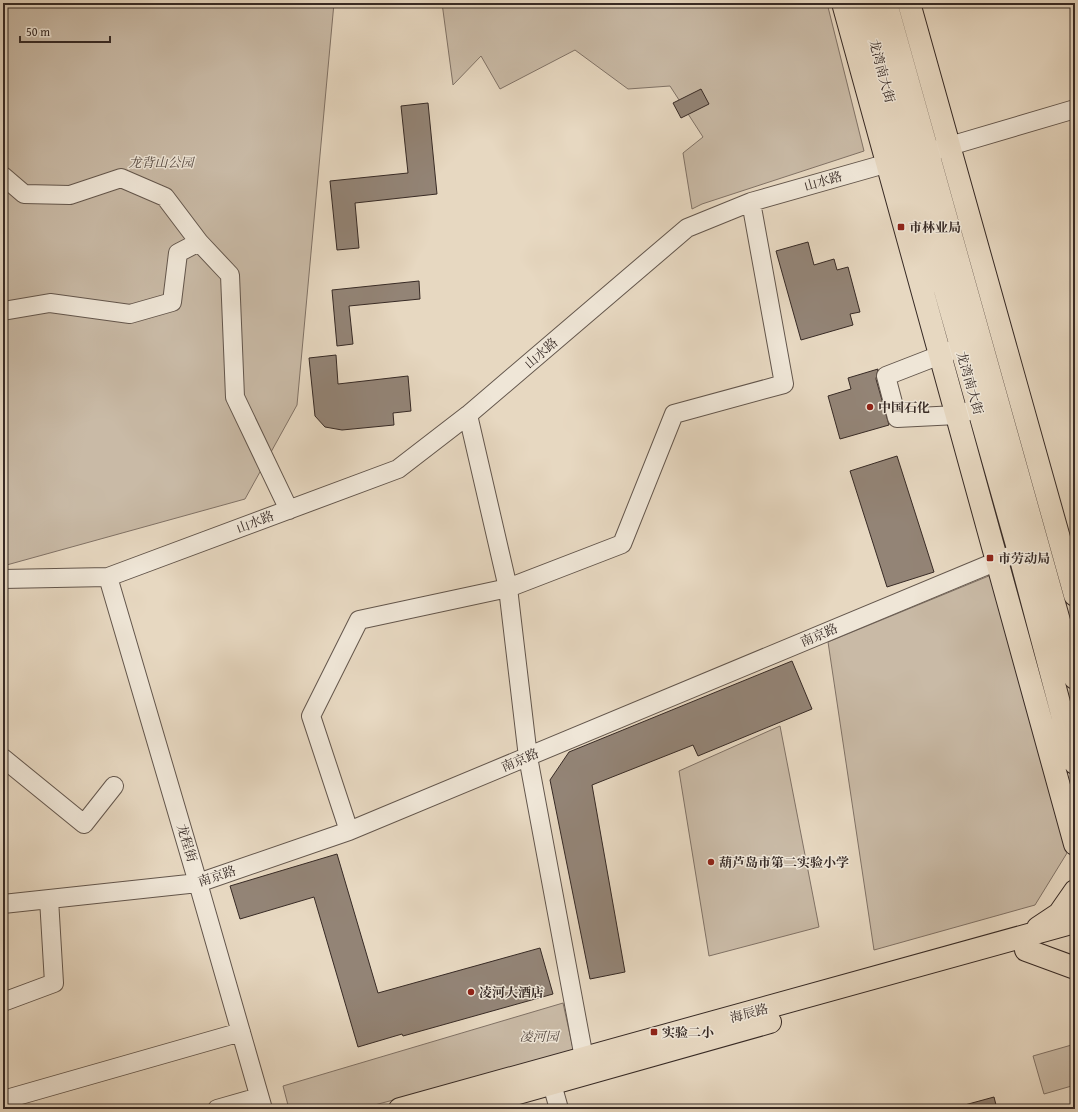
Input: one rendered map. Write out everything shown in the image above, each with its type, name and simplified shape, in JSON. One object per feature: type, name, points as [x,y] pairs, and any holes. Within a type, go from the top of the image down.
[{"type":"main road","points":[[843,3],[897,161]]},
{"type":"main road","name":"龙湾南大街","points":[[864,3],[897,161],[967,412],[1002,493],[1075,763]]},
{"type":"main road","name":"龙湾南大街","points":[[886,3],[1075,678]]},
{"type":"main road","points":[[909,3],[1010,361],[1069,547],[1075,595]]},
{"type":"main road","points":[[988,367],[1010,361]]},
{"type":"main road","points":[[967,412],[980,498],[1075,844]]},
{"type":"main road","points":[[980,498],[1002,493]]},
{"type":"main road","points":[[1075,891],[1059,914],[1026,943],[1075,968]]},
{"type":"main road","name":"海辰路","points":[[461,1109],[552,1084],[1026,943],[1075,922]]},
{"type":"main road","name":"海辰路","points":[[400,1109],[584,1058],[1026,943],[1075,937]]},
{"type":"street","name":"山水路","points":[[3,580],[108,577],[398,468],[468,415],[687,228],[751,202],[1075,109]]},
{"type":"street","points":[[3,176],[24,194],[70,195],[121,178],[165,197],[199,242],[230,275],[235,397],[289,510]]},
{"type":"street","points":[[349,831],[311,716],[359,620],[508,588],[622,544],[674,414],[784,384],[751,202]]},
{"type":"street","points":[[3,311],[50,303],[130,314],[172,302],[178,253],[199,242]]},
{"type":"street","points":[[950,351],[886,376],[897,418],[967,412]]},
{"type":"street","points":[[468,415],[508,588],[528,757],[584,1058]]},
{"type":"street","name":"南京路","points":[[3,904],[198,883],[349,831],[1019,552]]},
{"type":"street","name":"龙程街","points":[[108,577],[261,1103]]},
{"type":"street","points":[[3,758],[84,824],[114,786]]},
{"type":"street","points":[[3,1002],[54,983],[49,899]]},
{"type":"street","points":[[3,1100],[241,1032]]},
{"type":"street","points":[[552,1084],[559,1109]]},
{"type":"street","points":[[218,1109],[261,1103]]},
{"type":"green space","name":"龙背山公园","points":[[3,3],[334,3],[297,405],[245,499],[3,566]]},
{"type":"green space","points":[[442,3],[827,3],[864,151],[702,204],[692,209],[683,153],[703,137],[670,86],[628,89],[575,50],[500,89],[481,56],[453,85]]},
{"type":"green space","points":[[996,573],[1067,853],[1035,905],[874,950],[828,642]]},
{"type":"green space","points":[[780,726],[819,927],[709,956],[679,771]]},
{"type":"green space","name":"凌河园","points":[[563,1003],[574,1053],[359,1109],[289,1109],[283,1086]]},
{"type":"green space","points":[[1075,1044],[1075,1085],[1044,1094],[1033,1056]]},
{"type":"building","points":[[701,89],[709,104],[681,118],[673,103]]},
{"type":"building","points":[[428,103],[437,194],[355,203],[359,248],[337,250],[330,181],[408,173],[401,106]]},
{"type":"building","points":[[808,242],[814,265],[834,259],[837,270],[848,267],[860,312],[850,314],[853,325],[801,340],[776,251]]},
{"type":"building","points":[[419,281],[420,299],[349,306],[353,344],[337,346],[332,290]]},
{"type":"building","points":[[336,355],[338,384],[408,376],[411,411],[393,413],[394,425],[342,430],[325,427],[315,416],[309,358]]},
{"type":"building","points":[[878,369],[876,379],[889,425],[840,439],[828,396],[851,389],[848,378]]},
{"type":"building","points":[[897,456],[934,572],[887,587],[850,471]]},
{"type":"building","points":[[792,661],[812,709],[698,756],[693,745],[592,785],[625,972],[590,979],[550,780],[569,752]]},
{"type":"building","points":[[337,854],[378,993],[540,948],[553,994],[358,1047],[314,897],[240,919],[230,886]]},
{"type":"building","points":[[994,1097],[997,1109],[961,1109],[961,1106]]},
{"type":"place","name":"市林业局","points":[[901,227]]},
{"type":"place","name":"中国石化","points":[[870,407]]},
{"type":"place","name":"市劳动局","points":[[990,558]]},
{"type":"place","name":"葫芦岛市第二实验小学","points":[[711,862]]},
{"type":"place","name":"凌河大酒店","points":[[471,992]]},
{"type":"place","name":"实验二小","points":[[654,1032]]}]
